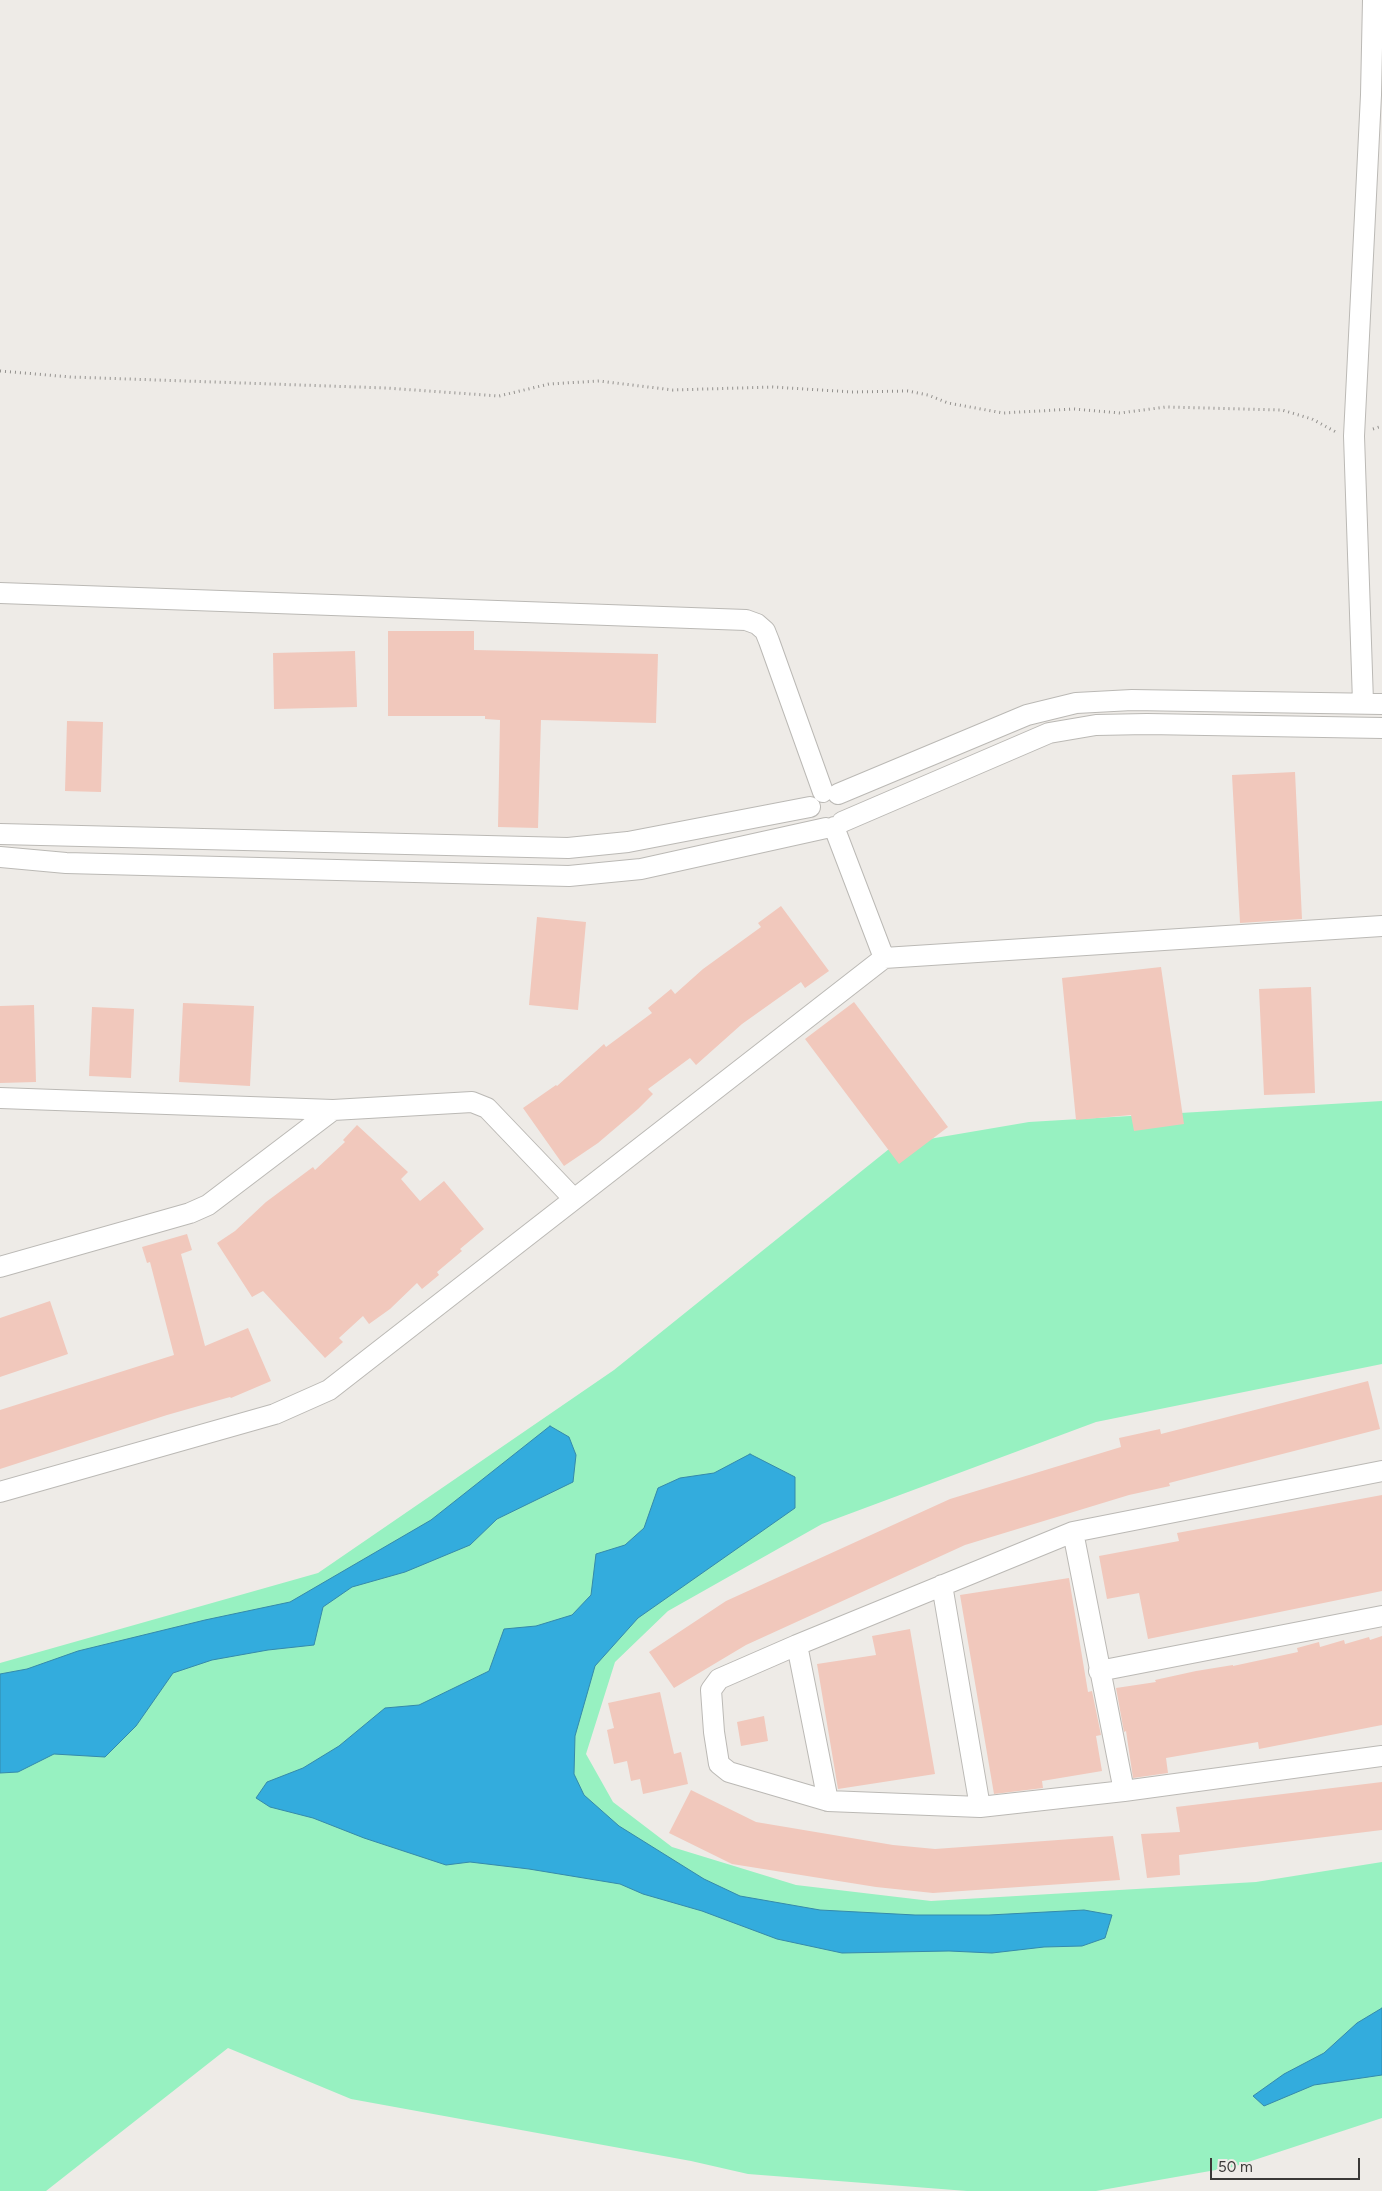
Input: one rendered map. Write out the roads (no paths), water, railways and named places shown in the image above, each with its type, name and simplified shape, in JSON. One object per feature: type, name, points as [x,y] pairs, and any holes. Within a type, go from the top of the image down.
[{"type":"street","points":[[0,834],[568,848],[628,842],[824,798],[1026,715],[1076,703],[1132,700],[1372,703],[1354,436],[1371,95],[1373,0]]},
{"type":"street","points":[[0,593],[746,620],[758,624],[765,631],[824,798]]},
{"type":"street","points":[[0,857],[66,863],[569,876],[641,869],[834,826],[1049,732],[1096,725],[1147,724],[1382,728]]},
{"type":"street","points":[[824,798],[846,804],[846,816],[834,826],[816,823],[812,818],[824,798]]},
{"type":"street","points":[[834,826],[884,958]]},
{"type":"street","points":[[267,868],[268,841]]},
{"type":"street","points":[[0,1492],[275,1414],[329,1390],[884,958],[1382,926]]},
{"type":"street","points":[[0,1098],[333,1110],[455,1101],[472,1102],[487,1108],[574,1199]]},
{"type":"street","points":[[0,1267],[199,1209],[225,1194],[333,1110]]},
{"type":"street","points":[[1382,1471],[1073,1532],[719,1679],[711,1690],[716,1758],[719,1764],[729,1772],[828,1801],[980,1807],[1124,1791],[1382,1756]]},
{"type":"street","points":[[1073,1532],[1124,1791]]},
{"type":"street","points":[[942,1585],[980,1807]]},
{"type":"street","points":[[1099,1670],[1382,1616]]},
{"type":"street","points":[[797,1645],[828,1801]]},
{"type":"water","points":[[550,1426],[569,1437],[576,1455],[573,1482],[497,1519],[470,1545],[405,1572],[352,1587],[323,1607],[314,1645],[268,1650],[212,1660],[173,1673],[136,1726],[105,1757],[54,1754],[18,1772],[0,1773],[0,1674],[27,1669],[78,1651],[205,1620],[290,1602],[431,1520]]},
{"type":"water","points":[[750,1454],[795,1477],[795,1508],[638,1618],[595,1666],[575,1736],[574,1774],[584,1795],[619,1826],[704,1879],[740,1896],[820,1910],[915,1915],[989,1915],[1084,1910],[1112,1915],[1105,1938],[1082,1946],[1044,1947],[992,1953],[949,1951],[842,1953],[777,1939],[702,1911],[643,1894],[620,1884],[529,1869],[470,1862],[446,1865],[364,1838],[313,1818],[270,1807],[256,1798],[267,1782],[303,1768],[339,1746],[385,1708],[419,1705],[489,1671],[504,1629],[536,1626],[572,1615],[591,1595],[596,1554],[625,1545],[644,1528],[658,1488],[680,1478],[714,1473]]},
{"type":"water","points":[[1382,2008],[1382,2075],[1314,2085],[1264,2106],[1253,2096],[1284,2074],[1324,2053],[1357,2023]]}]
